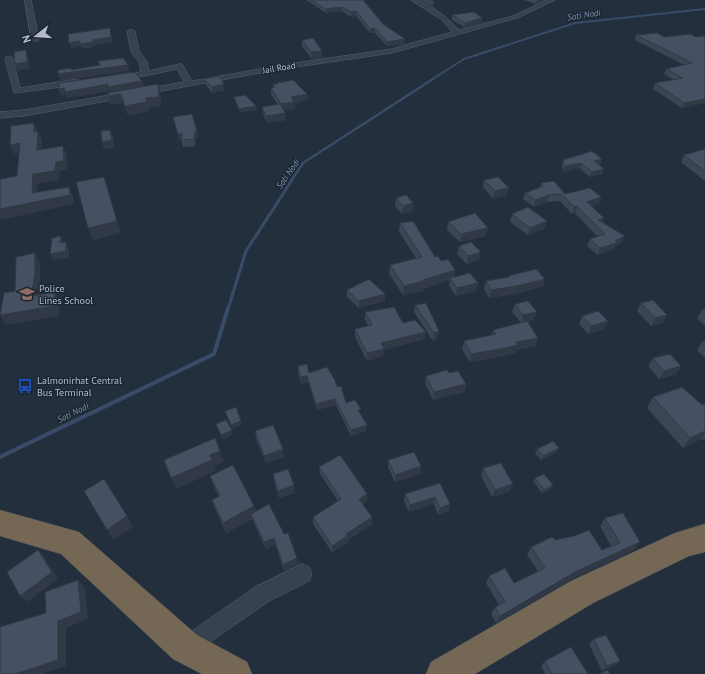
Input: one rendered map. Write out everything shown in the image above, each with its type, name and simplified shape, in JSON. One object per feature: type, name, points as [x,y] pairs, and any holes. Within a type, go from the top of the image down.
[{"type":"highway","points":[[0,523],[69,542],[186,647],[235,674]]},
{"type":"highway","points":[[443,674],[582,592],[685,544],[705,538]]},
{"type":"street","points":[[28,0],[35,38]]},
{"type":"street","points":[[414,0],[444,19],[457,33]]},
{"type":"street","name":"Jail Road","points":[[0,115],[24,113],[84,95],[189,83],[282,66],[392,51],[515,17],[552,0]]},
{"type":"street","points":[[131,31],[135,52],[145,63],[145,74]]},
{"type":"street","points":[[9,59],[17,91],[83,81],[84,95]]},
{"type":"street","points":[[106,78],[145,74],[179,66],[189,83]]},
{"type":"street","points":[[186,647],[262,594],[302,574]]},
{"type":"building","points":[[311,0],[363,0],[383,24],[405,39],[387,42],[375,28],[370,29],[356,11],[351,12],[342,7],[325,9]]},
{"type":"building","points":[[474,12],[482,18],[465,23],[452,15]]},
{"type":"building","points":[[110,28],[111,37],[80,44],[80,41],[69,43],[68,34]]},
{"type":"building","points":[[657,33],[664,37],[690,34],[696,37],[705,37],[705,99],[684,103],[655,83],[683,78],[666,69],[692,63],[636,35]]},
{"type":"building","points":[[313,38],[322,51],[311,52],[302,40]]},
{"type":"building","points":[[26,50],[27,62],[15,64],[14,52]]},
{"type":"building","points":[[123,58],[128,65],[58,74],[58,70],[71,68],[71,70],[100,65],[98,61]]},
{"type":"building","points":[[135,72],[142,81],[108,87],[108,84],[65,92],[64,88],[59,89],[59,83]]},
{"type":"building","points":[[219,76],[224,84],[212,87],[204,79]]},
{"type":"building","points":[[293,80],[307,94],[291,97],[294,102],[281,104],[271,88],[275,87],[273,84]]},
{"type":"building","points":[[158,84],[159,97],[146,98],[146,102],[125,106],[121,94],[108,96],[108,93]]},
{"type":"building","points":[[245,95],[256,106],[239,109],[234,97]]},
{"type":"building","points":[[280,104],[285,113],[266,116],[262,107]]},
{"type":"building","points":[[192,114],[197,131],[195,131],[194,139],[181,140],[182,133],[178,134],[173,117]]},
{"type":"building","points":[[34,123],[34,132],[38,131],[37,150],[63,146],[64,161],[56,162],[55,171],[33,174],[32,193],[69,187],[70,195],[0,209],[0,179],[17,176],[20,143],[10,145],[11,126]]},
{"type":"building","points":[[110,130],[112,140],[102,142],[101,131]]},
{"type":"building","points":[[705,149],[705,171],[684,155]]},
{"type":"building","points":[[592,151],[602,159],[594,161],[604,169],[592,172],[581,163],[565,166],[563,160]]},
{"type":"building","points":[[104,177],[117,221],[88,228],[76,182]]},
{"type":"building","points":[[498,177],[509,188],[495,191],[484,180]]},
{"type":"building","points":[[554,181],[565,194],[590,188],[601,197],[587,202],[604,218],[598,220],[625,236],[615,241],[617,243],[600,248],[590,239],[605,234],[577,206],[574,207],[562,194],[549,195],[535,200],[525,193],[543,186],[541,183]]},
{"type":"building","points":[[406,195],[413,203],[403,206],[396,198]]},
{"type":"building","points":[[528,207],[547,221],[530,228],[512,214]]},
{"type":"building","points":[[475,213],[488,228],[461,234],[448,222]]},
{"type":"building","points":[[413,221],[435,257],[438,256],[441,261],[448,259],[455,270],[423,280],[424,281],[404,286],[390,265],[422,257],[400,223]]},
{"type":"building","points":[[61,236],[60,243],[66,242],[66,251],[50,254],[52,238]]},
{"type":"building","points":[[471,242],[481,252],[468,256],[459,246]]},
{"type":"building","points":[[35,253],[35,274],[31,296],[55,292],[54,306],[0,315],[4,293],[15,291],[16,257]]},
{"type":"building","points":[[536,269],[545,279],[517,286],[491,290],[486,281],[509,277],[508,276]]},
{"type":"building","points":[[470,273],[478,283],[457,288],[450,278]]},
{"type":"building","points":[[369,279],[385,294],[359,301],[347,290]]},
{"type":"building","points":[[653,300],[667,315],[655,318],[641,303]]},
{"type":"building","points":[[528,301],[537,312],[523,315],[515,304]]},
{"type":"building","points":[[426,303],[439,331],[434,333],[415,305]]},
{"type":"building","points":[[394,307],[403,323],[415,320],[426,332],[381,343],[384,349],[367,353],[355,329],[372,325],[365,312]]},
{"type":"building","points":[[598,311],[608,321],[591,326],[582,316]]},
{"type":"building","points":[[527,321],[538,338],[516,342],[518,345],[471,354],[464,341],[496,334],[493,330]]},
{"type":"building","points":[[670,354],[681,366],[664,371],[653,358]]},
{"type":"building","points":[[307,364],[309,373],[327,367],[335,380],[337,387],[341,386],[346,403],[355,400],[361,409],[358,410],[367,425],[351,430],[335,399],[316,404],[307,376],[300,377],[298,366]]},
{"type":"building","points":[[447,370],[449,373],[458,371],[466,384],[434,392],[426,376]]},
{"type":"building","points":[[682,387],[702,405],[705,404],[705,431],[690,438],[653,397]]},
{"type":"building","points":[[236,407],[241,421],[231,425],[225,411]]},
{"type":"building","points":[[226,420],[232,430],[221,435],[216,424]]},
{"type":"building","points":[[273,425],[283,449],[264,456],[255,431]]},
{"type":"building","points":[[215,438],[220,451],[210,455],[212,460],[171,478],[164,460]]},
{"type":"building","points":[[553,441],[559,448],[543,456],[537,449]]},
{"type":"building","points":[[414,452],[421,466],[395,475],[388,460]]},
{"type":"building","points":[[340,455],[367,494],[359,499],[372,517],[346,534],[347,536],[332,546],[313,517],[341,499],[319,467]]},
{"type":"building","points":[[501,463],[513,484],[495,490],[483,468]]},
{"type":"building","points":[[233,465],[254,506],[223,523],[212,500],[220,496],[210,476]]},
{"type":"building","points":[[288,469],[294,485],[278,491],[273,474]]},
{"type":"building","points":[[544,474],[553,485],[544,490],[535,478]]},
{"type":"building","points":[[104,479],[127,516],[107,530],[84,491]]},
{"type":"building","points":[[440,483],[450,504],[440,508],[435,497],[410,505],[405,494]]},
{"type":"building","points":[[269,504],[284,534],[288,533],[297,558],[283,565],[274,538],[264,542],[251,514]]},
{"type":"building","points":[[623,513],[640,542],[575,572],[500,616],[495,607],[505,602],[489,576],[505,568],[514,583],[545,568],[531,547],[552,537],[555,540],[574,536],[589,530],[602,550],[620,543],[605,518]]},
{"type":"building","points":[[38,550],[52,572],[20,596],[7,572]]},
{"type":"building","points":[[78,580],[81,612],[58,621],[58,660],[15,674],[0,674],[0,627],[46,613],[45,592]]},
{"type":"building","points":[[606,635],[620,661],[607,666],[594,639]]},
{"type":"building","points":[[571,647],[588,674],[552,674],[545,661]]},
{"type":"building","points":[[608,670],[610,674],[599,674]]},
{"type":"waterway","name":"Soti Nodi","points":[[431,80],[464,59],[575,23],[705,9]]},
{"type":"waterway","name":"Soti Nodi","points":[[291,181],[303,163],[433,79]]},
{"type":"waterway","name":"Soti Nodi","points":[[228,309],[246,251],[292,180]]},
{"type":"waterway","name":"Soti Nodi","points":[[0,457],[214,354],[228,308]]},
{"type":"place","name":"Police Lines School","points":[[27,294]]},
{"type":"place","name":"Lalmonirhat Central Bus Terminal","points":[[25,386]]}]
